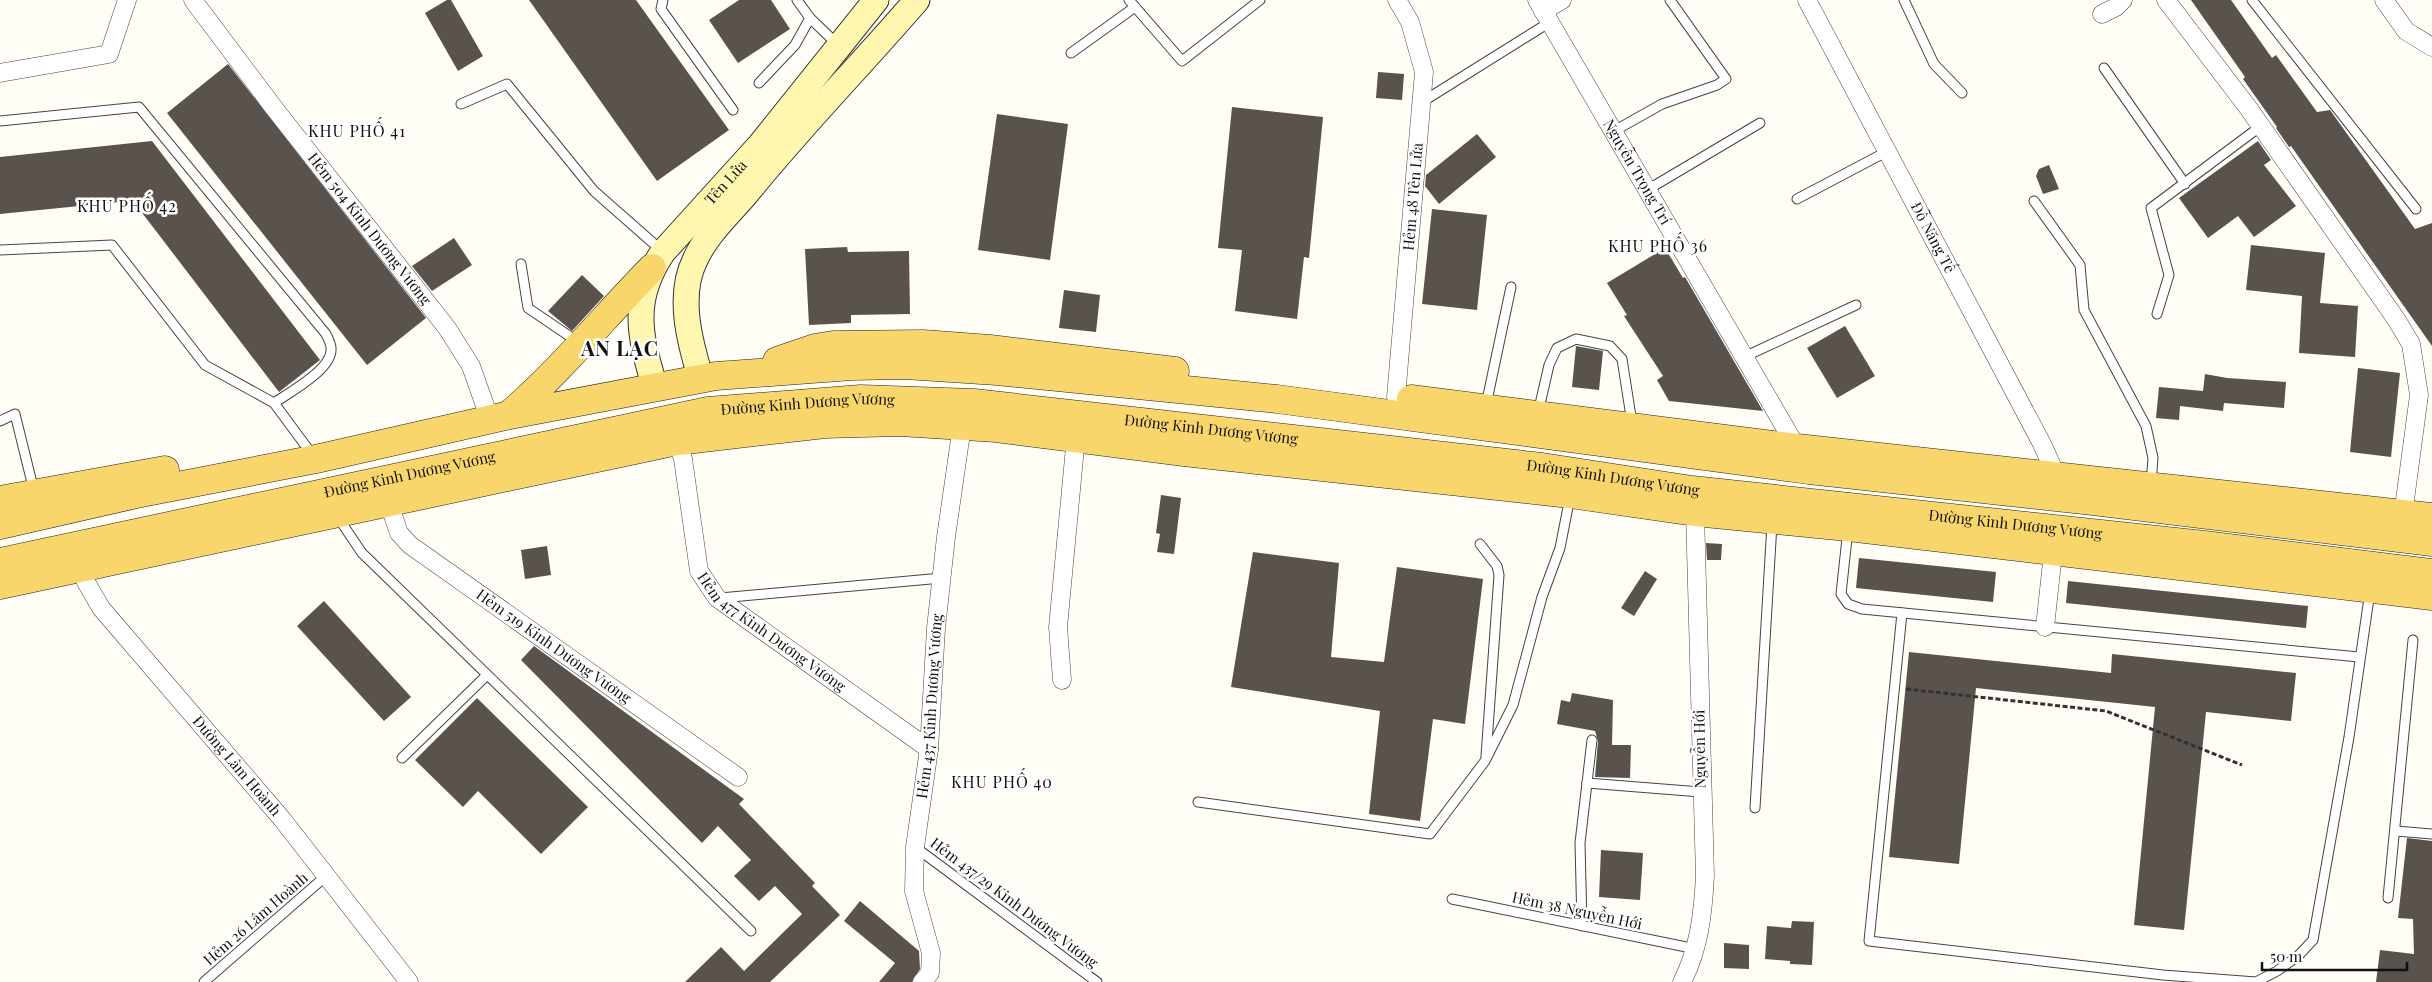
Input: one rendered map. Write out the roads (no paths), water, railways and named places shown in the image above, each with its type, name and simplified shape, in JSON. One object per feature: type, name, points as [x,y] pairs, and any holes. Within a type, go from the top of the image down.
[{"type":"main road","name":"Tên Lửa","points":[[655,386],[644,350],[640,311],[645,284],[658,260],[760,145],[876,0]]},
{"type":"main road","name":"Tên Lửa","points":[[701,379],[692,347],[688,314],[687,295],[694,260],[769,166],[917,0]]},
{"type":"main road","points":[[500,417],[546,384],[658,260]]},
{"type":"main road","name":"Đường Kinh Dương Vương","points":[[0,525],[316,459],[500,417],[655,386],[746,374],[852,366],[951,367],[1278,391],[1803,459],[2398,527],[2432,517]]},
{"type":"main road","points":[[701,379],[711,423]]},
{"type":"main road","points":[[655,386],[673,430]]},
{"type":"main road","points":[[1270,449],[1278,391]]},
{"type":"main road","name":"Đường Kinh Dương Vương","points":[[0,585],[77,557],[386,490],[673,430],[861,399],[946,401],[1695,512],[1772,518],[1849,517]]},
{"type":"main road","name":"Đường Kinh Dương Vương","points":[[1395,406],[1486,408],[1538,414],[1632,428],[1803,459]]},
{"type":"main road","name":"Đường Kinh Dương Vương","points":[[711,423],[824,424],[900,422],[1076,437],[1542,467],[1849,517],[2374,578],[2432,596]]},
{"type":"main road","points":[[376,445],[386,490]]},
{"type":"main road","points":[[0,500],[235,459],[251,460],[266,468]]},
{"type":"main road","points":[[316,459],[332,503]]},
{"type":"main road","name":"Đường Kinh Dương Vương","points":[[2058,487],[2150,486],[2398,527],[2432,542]]},
{"type":"main road","points":[[2054,541],[2058,487]]},
{"type":"main road","points":[[2374,578],[2398,527]]},
{"type":"main road","name":"Đường Kinh Dương Vương","points":[[0,562],[77,557]]},
{"type":"main road","name":"Đường Kinh Dương Vương","points":[[2374,578],[2432,573]]},
{"type":"street","points":[[0,73],[109,54],[127,0]]},
{"type":"street","name":"Hẻm 504 Kinh Dương Vương","points":[[192,0],[274,108],[448,328],[472,366],[500,417]]},
{"type":"street","name":"Hẻm 48 Tên Lửa","points":[[1395,406],[1424,72],[1410,22],[1397,0]]},
{"type":"street","points":[[1543,11],[1562,0]]},
{"type":"street","name":"Đỗ Năng Tế","points":[[1807,0],[2042,444],[2058,487]]},
{"type":"street","points":[[2102,14],[2116,7],[2123,0]]},
{"type":"street","points":[[2166,0],[2261,126],[2396,319],[2411,344],[2419,395],[2398,527]]},
{"type":"street","points":[[2384,0],[2406,31],[2432,47]]},
{"type":"street","name":"Nguyễn Trọng Trí","points":[[1543,11],[1803,459]]},
{"type":"street","name":"Hẻm 437 Kinh Dương Vương","points":[[922,982],[930,972],[932,953],[914,891],[915,847],[929,749],[936,628],[962,426]]},
{"type":"street","name":"Hẻm 477 Kinh Dương Vương","points":[[673,430],[683,459],[699,571],[718,598],[929,749]]},
{"type":"street","points":[[1062,680],[1058,627],[1076,437]]},
{"type":"street","name":"Hẻm 519 Kinh Dương Vương","points":[[386,490],[399,533],[410,545],[738,777]]},
{"type":"street","name":"Nguyễn Hới","points":[[1682,982],[1696,949],[1703,910],[1704,876],[1695,512]]},
{"type":"street","points":[[2045,627],[2054,541]]},
{"type":"street","name":"Đường Lâm Hoành","points":[[77,557],[92,595],[101,608],[282,819],[409,982]]},
{"type":"lane","points":[[663,0],[661,9],[733,110]]},
{"type":"lane","points":[[797,0],[810,18],[839,46]]},
{"type":"lane","points":[[1071,53],[1132,4],[1182,61],[1260,0]]},
{"type":"lane","points":[[1614,131],[1662,104],[1717,85],[1726,79],[1670,0]]},
{"type":"lane","points":[[1904,0],[1934,64],[1962,93]]},
{"type":"lane","points":[[2252,0],[2416,209]]},
{"type":"lane","points":[[1422,102],[1543,11]]},
{"type":"lane","points":[[759,83],[795,45],[810,18]]},
{"type":"lane","points":[[2104,68],[2185,184]]},
{"type":"lane","points":[[461,104],[507,84],[594,191],[658,260]]},
{"type":"lane","points":[[0,121],[139,107],[326,334],[331,348],[330,357],[324,368],[274,403]]},
{"type":"lane","points":[[1648,190],[1760,123]]},
{"type":"lane","points":[[2157,314],[2169,275],[2151,208],[2261,126]]},
{"type":"lane","points":[[1797,199],[1886,152]]},
{"type":"lane","points":[[2034,201],[2080,265],[2084,310],[2146,426],[2153,458],[2150,486]]},
{"type":"lane","points":[[0,250],[112,245],[205,366],[274,403],[316,459]]},
{"type":"lane","points":[[521,264],[528,308],[582,345]]},
{"type":"lane","points":[[1486,408],[1511,287]]},
{"type":"lane","points":[[1744,357],[1856,305]]},
{"type":"lane","points":[[1538,414],[1549,365],[1557,348],[1576,339],[1610,346],[1622,359],[1632,428]]},
{"type":"lane","points":[[0,421],[15,414],[34,494]]},
{"type":"lane","points":[[1198,802],[1430,834],[1485,761],[1513,705],[1542,597],[1560,548],[1570,494]]},
{"type":"lane","points":[[332,503],[349,537],[362,553],[751,931]]},
{"type":"lane","points":[[1849,517],[1841,594],[1848,604],[1862,609],[2359,657]]},
{"type":"lane","points":[[1755,808],[1772,518]]},
{"type":"lane","points":[[1480,544],[1497,566],[1499,575],[1485,761]]},
{"type":"lane","points":[[718,598],[942,578]]},
{"type":"lane","points":[[1902,613],[1869,941],[2179,977],[2256,982],[2277,971],[2298,956],[2313,940],[2349,737],[2359,657],[2374,578]]},
{"type":"lane","points":[[2388,898],[2396,831],[2413,640]]},
{"type":"lane","points":[[402,758],[487,675]]},
{"type":"lane","points":[[1582,926],[1580,843],[1592,740]]},
{"type":"lane","points":[[1587,783],[1701,792]]},
{"type":"lane","points":[[2396,831],[2432,834]]},
{"type":"lane","name":"Hẻm 437/29 Kinh Dương Vương","points":[[915,847],[1097,982]]},
{"type":"lane","name":"Hẻm 26 Lâm Hoành","points":[[204,982],[326,876]]},
{"type":"lane","name":"Hẻm 38 Nguyễn Hới","points":[[1452,899],[1696,949]]},
{"type":"district","name":"KHU PHỐ 41","points":[[357,131]]},
{"type":"district","name":"KHU PHỐ 42","points":[[127,206]]},
{"type":"district","name":"KHU PHỐ 36","points":[[1658,246]]},
{"type":"district","name":"AN LẠC","points":[[620,349]]},
{"type":"district","name":"KHU PHỐ 40","points":[[1002,782]]}]
